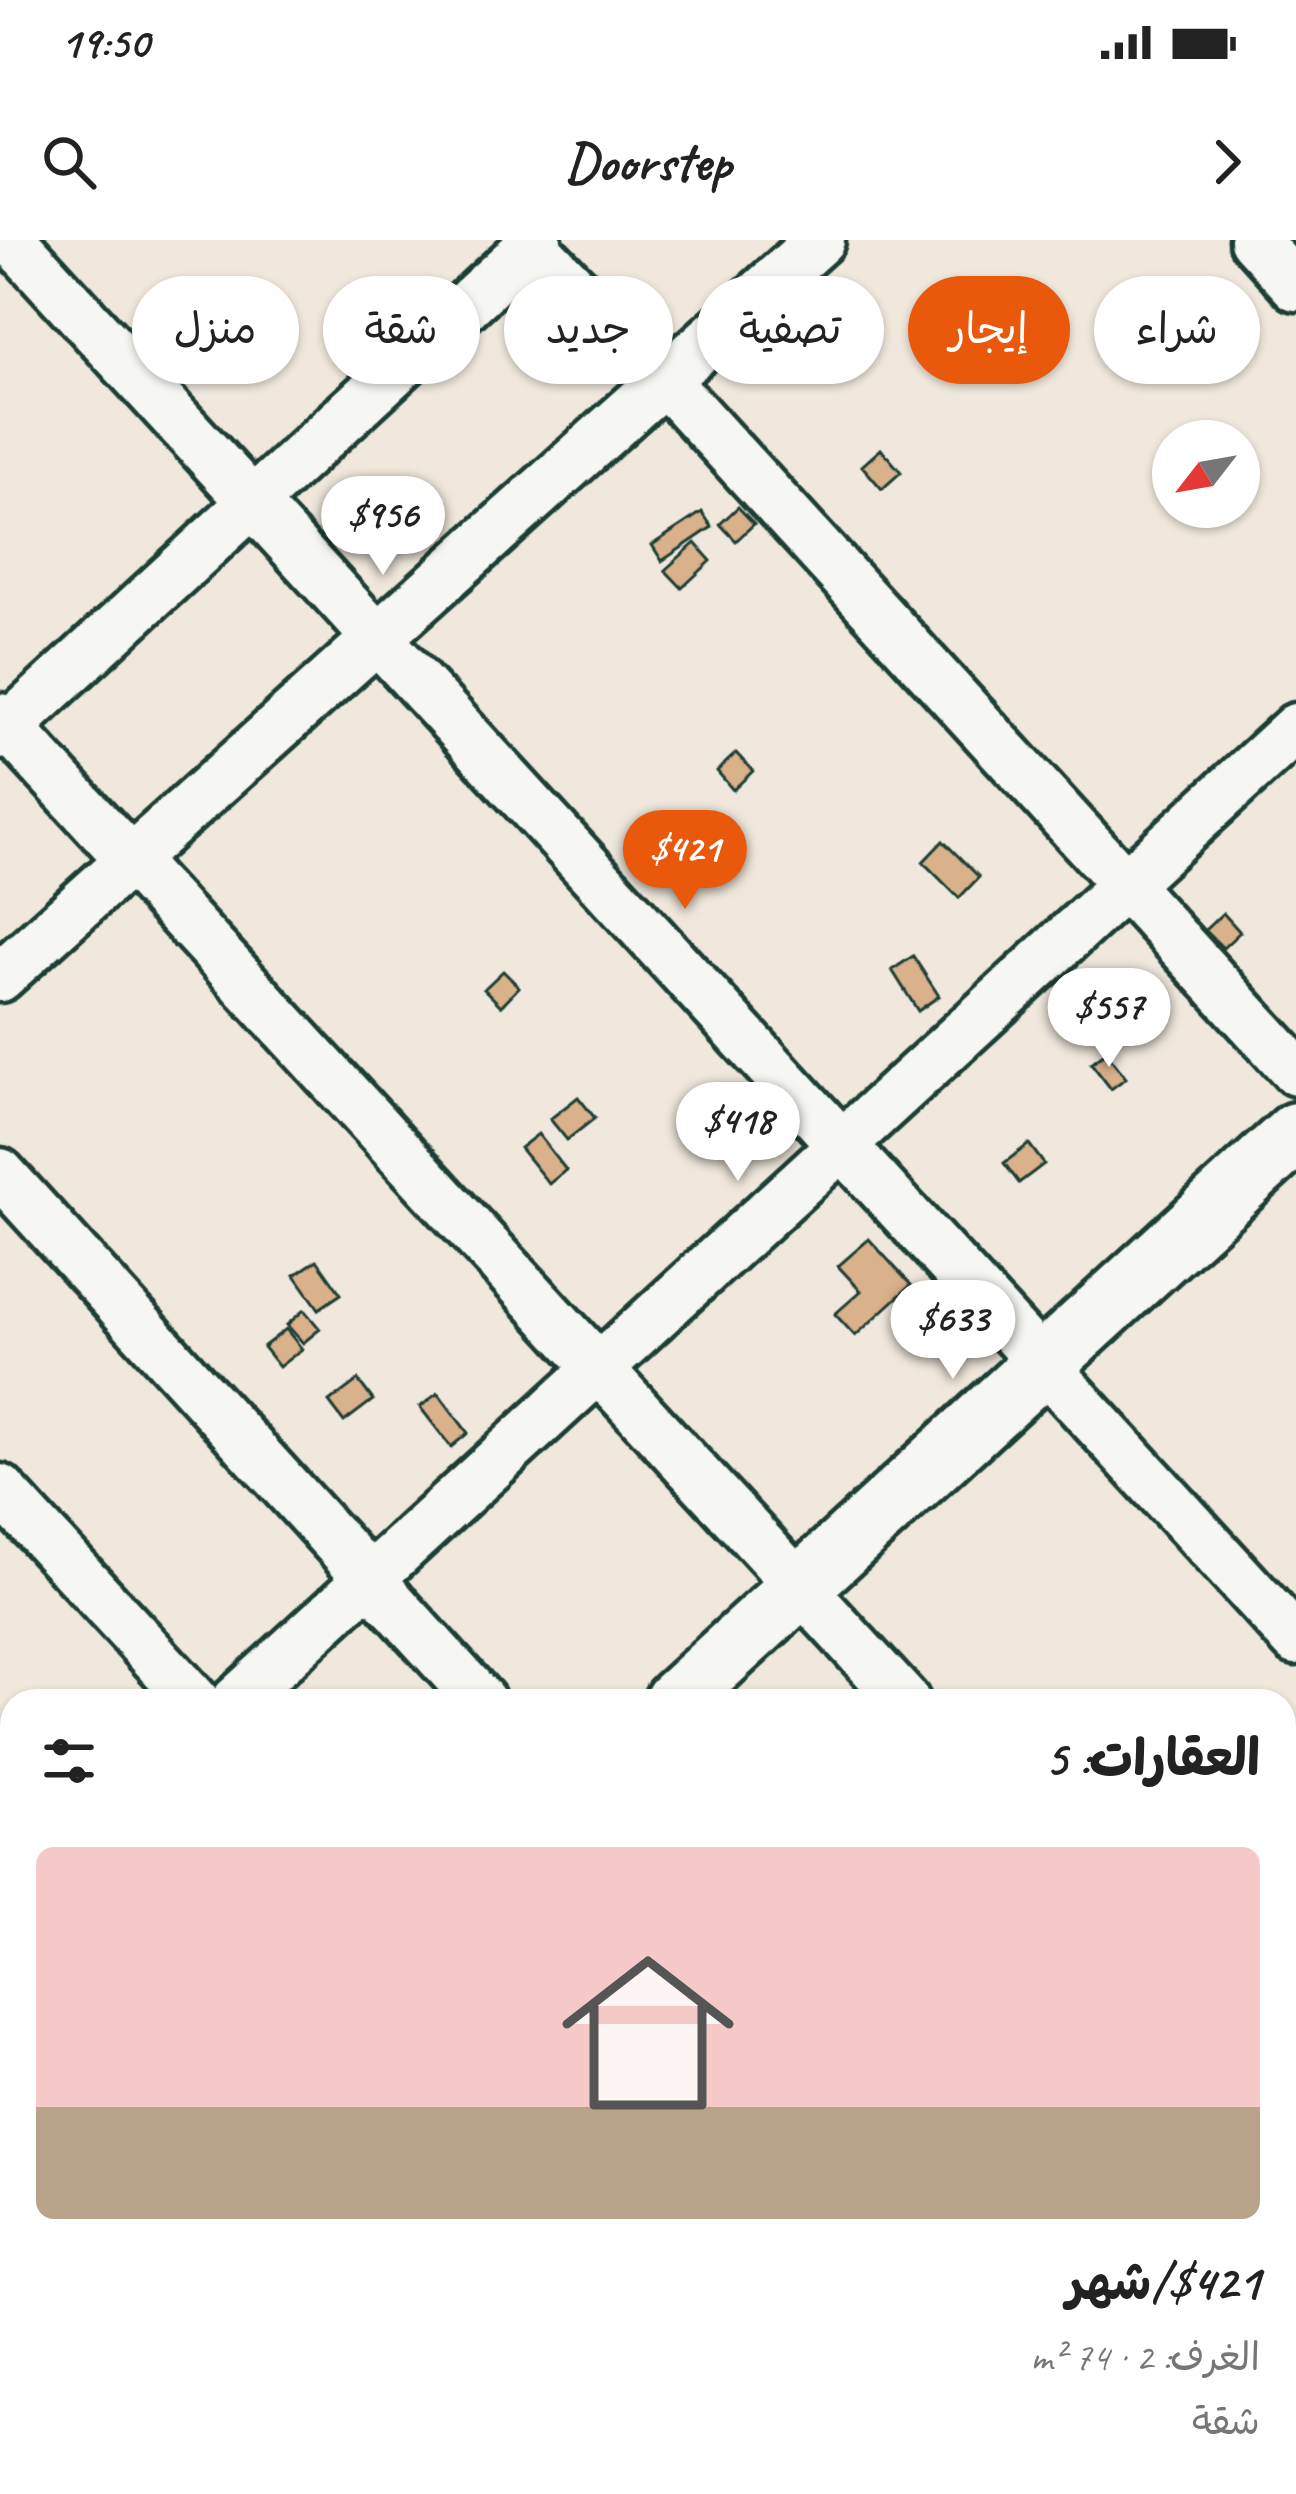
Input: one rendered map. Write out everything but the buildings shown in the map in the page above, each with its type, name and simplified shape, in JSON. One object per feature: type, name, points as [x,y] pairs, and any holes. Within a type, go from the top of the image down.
[{"type":"street","points":[[13,240],[1296,1640]]},
{"type":"street","points":[[673,374],[820,240]]},
{"type":"street","points":[[1254,240],[1296,286]]},
{"type":"street","points":[[565,276],[532,242],[254,502],[3,727],[131,860],[893,1689]]},
{"type":"street","points":[[0,977],[662,384]]},
{"type":"street","points":[[668,384],[1296,1071]]},
{"type":"street","points":[[249,1689],[1296,728]]},
{"type":"street","points":[[689,1689],[1296,1133]]},
{"type":"street","points":[[0,1173],[470,1689]]},
{"type":"street","points":[[0,1489],[184,1689]]}]
